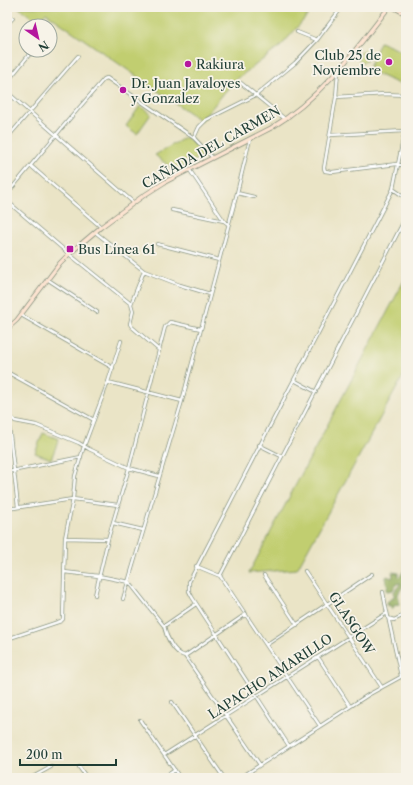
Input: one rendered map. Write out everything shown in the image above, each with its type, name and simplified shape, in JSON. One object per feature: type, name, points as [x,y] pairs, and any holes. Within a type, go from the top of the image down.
[{"type":"street","points":[[194,138],[199,127],[206,120],[256,96],[295,63],[318,40],[342,7]]},
{"type":"street","name":"CAÑADA DEL CARMEN","points":[[7,329],[21,315],[47,279],[69,254],[100,227],[153,189],[212,157],[250,139],[285,119],[303,105],[339,69],[389,7]]},
{"type":"street","points":[[393,7],[406,14]]},
{"type":"street","points":[[7,24],[12,18]]},
{"type":"street","points":[[297,32],[318,40]]},
{"type":"street","points":[[7,138],[78,56]]},
{"type":"street","points":[[7,82],[26,58]]},
{"type":"street","points":[[339,69],[336,97],[324,168],[327,172],[397,164],[406,166]]},
{"type":"street","points":[[7,194],[104,79],[109,78],[194,138],[212,157]]},
{"type":"street","points":[[240,83],[285,119]]},
{"type":"street","points":[[7,92],[134,203]]},
{"type":"street","points":[[336,97],[385,94],[406,95]]},
{"type":"street","points":[[289,746],[196,604],[188,587],[196,566],[392,189],[406,125]]},
{"type":"street","points":[[330,135],[404,131]]},
{"type":"street","points":[[123,599],[182,401],[228,224],[238,193],[250,139]]},
{"type":"street","points":[[30,166],[100,227]]},
{"type":"street","points":[[189,169],[224,221],[228,224]]},
{"type":"street","points":[[392,189],[406,198]]},
{"type":"street","points":[[238,193],[254,197]]},
{"type":"street","points":[[7,201],[131,304],[133,311],[130,324],[160,350]]},
{"type":"street","points":[[172,210],[224,221]]},
{"type":"street","points":[[220,576],[406,217]]},
{"type":"street","points":[[95,232],[144,271],[180,285],[210,294]]},
{"type":"street","points":[[157,244],[219,260]]},
{"type":"street","points":[[131,304],[144,271]]},
{"type":"street","points":[[47,279],[97,312]]},
{"type":"street","points":[[21,315],[113,368]]},
{"type":"street","points":[[96,595],[108,539],[129,468],[165,327],[170,322],[200,329]]},
{"type":"street","points":[[7,638],[62,620],[65,538],[73,499],[75,476],[80,457],[113,368],[121,341]]},
{"type":"street","points":[[7,372],[94,420]]},
{"type":"street","points":[[294,380],[316,392]]},
{"type":"street","points":[[108,382],[182,401]]},
{"type":"street","points":[[8,415],[16,421],[36,425],[129,468],[159,476]]},
{"type":"street","points":[[8,415],[18,508]]},
{"type":"street","points":[[260,445],[282,456]]},
{"type":"street","points":[[7,472],[80,457]]},
{"type":"street","points":[[7,510],[73,499],[118,505]]},
{"type":"street","points":[[113,523],[143,530]]},
{"type":"street","points":[[65,538],[108,539]]},
{"type":"street","points":[[196,566],[220,576],[320,726]]},
{"type":"street","name":"GLASGOW","points":[[306,571],[381,686]]},
{"type":"street","points":[[64,572],[99,576],[129,582],[164,626],[165,632],[177,652],[184,656],[260,765]]},
{"type":"street","points":[[266,645],[372,574]]},
{"type":"street","points":[[264,575],[297,625]]},
{"type":"street","name":"LAPACHO AMARILLO","points":[[164,755],[387,613],[383,592],[388,618]]},
{"type":"street","points":[[164,626],[196,604]]},
{"type":"street","points":[[184,656],[246,614]]},
{"type":"street","points":[[388,618],[394,620],[406,614]]},
{"type":"street","points":[[388,618],[401,676]]},
{"type":"street","points":[[318,657],[350,706]]},
{"type":"street","points":[[240,778],[381,686],[406,674]]},
{"type":"street","points":[[172,702],[224,778]]},
{"type":"street","points":[[140,720],[180,778]]},
{"type":"street","points":[[31,778],[51,767]]},
{"type":"street","points":[[79,767],[87,778]]},
{"type":"street","points":[[163,778],[175,770]]},
{"type":"green space","name":"Rakiura","points":[[18,7],[315,7],[281,46],[234,81],[201,121],[58,21],[58,18],[53,18],[46,13],[42,18],[33,18]]},
{"type":"green space","name":"Club 25 de Noviembre","points":[[380,42],[406,53],[406,87],[368,70]]},
{"type":"green space","points":[[364,49],[371,54],[363,63],[356,58]]},
{"type":"green space","points":[[140,106],[151,114],[137,134],[126,126]]},
{"type":"green space","points":[[186,137],[206,154],[175,171],[155,155]]},
{"type":"green space","points":[[406,277],[406,371],[297,569],[249,573]]},
{"type":"green space","points":[[43,433],[59,439],[51,459],[35,453]]},
{"type":"green space","points":[[406,567],[406,577],[404,579],[405,583],[398,594],[399,604],[394,604],[392,609],[390,605],[388,606],[387,602],[394,597],[394,592],[401,583],[396,584],[393,590],[387,591],[386,589],[388,586],[386,577],[392,578],[392,572],[399,573],[398,575],[400,577]]},
{"type":"place","name":"Club 25 de Noviembre","points":[[389,62]]},
{"type":"place","name":"Rakiura","points":[[188,64]]},
{"type":"place","name":"Dr. Juan Javaloyes y Gonzalez","points":[[123,90]]},
{"type":"place","name":"Bus Línea 61","points":[[70,249]]}]
